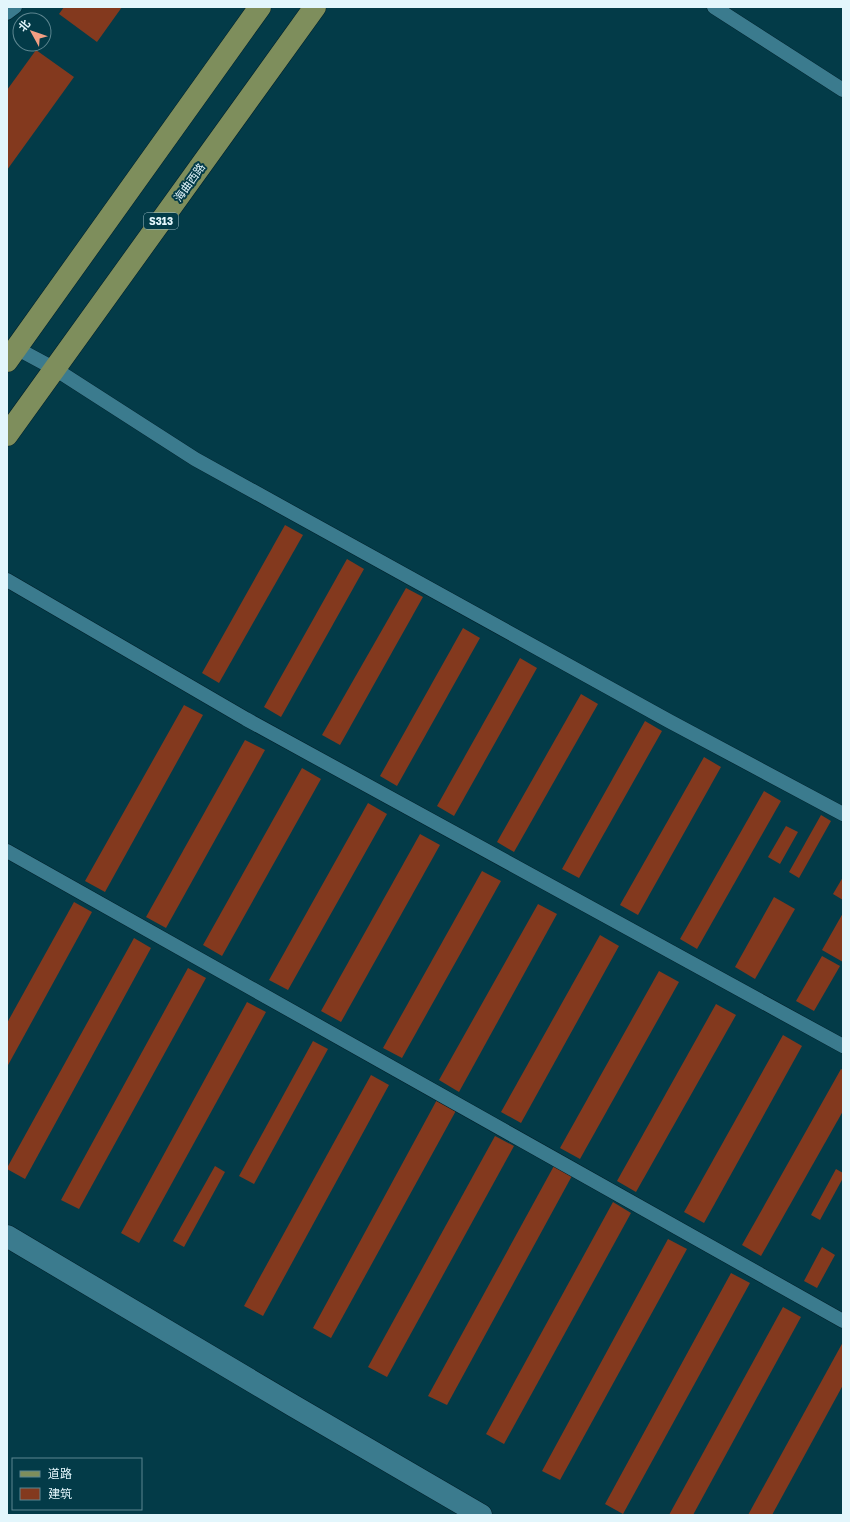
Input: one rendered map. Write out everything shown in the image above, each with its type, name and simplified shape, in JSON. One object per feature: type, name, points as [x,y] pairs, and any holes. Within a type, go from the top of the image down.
[{"type":"main road","points":[[12,354],[260,7]]},
{"type":"main road","name":"海曲西路","points":[[7,435],[315,7]]},
{"type":"street","points":[[7,1236],[481,1515]]},
{"type":"lane","points":[[7,13],[16,7]]},
{"type":"lane","points":[[714,7],[843,90]]},
{"type":"lane","points":[[12,354],[55,369],[195,459],[669,721],[843,814]]},
{"type":"lane","points":[[7,580],[246,719],[843,1046]]},
{"type":"lane","points":[[7,851],[843,1321]]},
{"type":"building","points":[[64,7],[122,7],[97,42],[59,14]]},
{"type":"building","points":[[35,52],[39,52],[74,77],[7,170],[7,90]]},
{"type":"building","points":[[285,525],[303,535],[219,683],[202,673]]},
{"type":"building","points":[[347,559],[364,569],[281,717],[264,707]]},
{"type":"building","points":[[406,588],[423,597],[340,745],[322,735]]},
{"type":"building","points":[[463,628],[480,638],[397,786],[380,776]]},
{"type":"building","points":[[520,658],[537,668],[454,816],[437,806]]},
{"type":"building","points":[[581,694],[598,704],[514,852],[497,842]]},
{"type":"building","points":[[184,705],[203,715],[105,892],[85,881]]},
{"type":"building","points":[[645,721],[662,731],[579,878],[562,869]]},
{"type":"building","points":[[245,740],[265,750],[166,928],[146,917]]},
{"type":"building","points":[[704,757],[721,767],[638,915],[620,905]]},
{"type":"building","points":[[302,768],[321,779],[222,956],[203,945]]},
{"type":"building","points":[[764,791],[781,801],[697,949],[680,939]]},
{"type":"building","points":[[368,803],[387,814],[288,990],[269,980]]},
{"type":"building","points":[[821,815],[831,821],[799,878],[789,872]]},
{"type":"building","points":[[786,826],[798,832],[780,864],[768,857]]},
{"type":"building","points":[[420,834],[440,845],[341,1022],[321,1011]]},
{"type":"building","points":[[482,871],[501,881],[402,1058],[383,1048]]},
{"type":"building","points":[[843,877],[843,900],[833,894]]},
{"type":"building","points":[[774,897],[795,909],[755,979],[735,967]]},
{"type":"building","points":[[74,902],[92,912],[7,1067],[7,1023]]},
{"type":"building","points":[[538,904],[557,914],[459,1092],[439,1080]]},
{"type":"building","points":[[843,913],[843,962],[822,950]]},
{"type":"building","points":[[600,935],[619,946],[521,1123],[501,1112]]},
{"type":"building","points":[[134,938],[151,948],[25,1179],[7,1168]]},
{"type":"building","points":[[822,956],[840,966],[814,1011],[796,1001]]},
{"type":"building","points":[[188,968],[206,978],[79,1209],[61,1200]]},
{"type":"building","points":[[659,971],[679,982],[580,1159],[560,1148]]},
{"type":"building","points":[[247,1002],[266,1012],[139,1243],[121,1233]]},
{"type":"building","points":[[716,1004],[736,1015],[636,1192],[617,1181]]},
{"type":"building","points":[[783,1035],[802,1046],[704,1223],[684,1212]]},
{"type":"building","points":[[313,1041],[328,1049],[254,1184],[239,1176]]},
{"type":"building","points":[[841,1069],[843,1070],[843,1111],[761,1256],[742,1245]]},
{"type":"building","points":[[371,1075],[389,1085],[263,1316],[244,1306]]},
{"type":"building","points":[[439,1096],[458,1107],[331,1338],[313,1328]]},
{"type":"building","points":[[495,1136],[514,1146],[387,1377],[368,1367]]},
{"type":"building","points":[[555,1164],[573,1174],[447,1405],[428,1396]]},
{"type":"building","points":[[215,1166],[225,1172],[184,1247],[173,1241]]},
{"type":"building","points":[[836,1169],[843,1173],[843,1178],[820,1220],[811,1215]]},
{"type":"building","points":[[613,1202],[631,1213],[504,1444],[486,1434]]},
{"type":"building","points":[[668,1239],[687,1249],[560,1480],[542,1471]]},
{"type":"building","points":[[822,1247],[835,1255],[817,1288],[804,1281]]},
{"type":"building","points":[[731,1273],[750,1283],[623,1514],[605,1504]]},
{"type":"building","points":[[783,1307],[801,1317],[693,1515],[669,1515]]},
{"type":"building","points":[[843,1342],[843,1385],[772,1515],[748,1515]]}]
